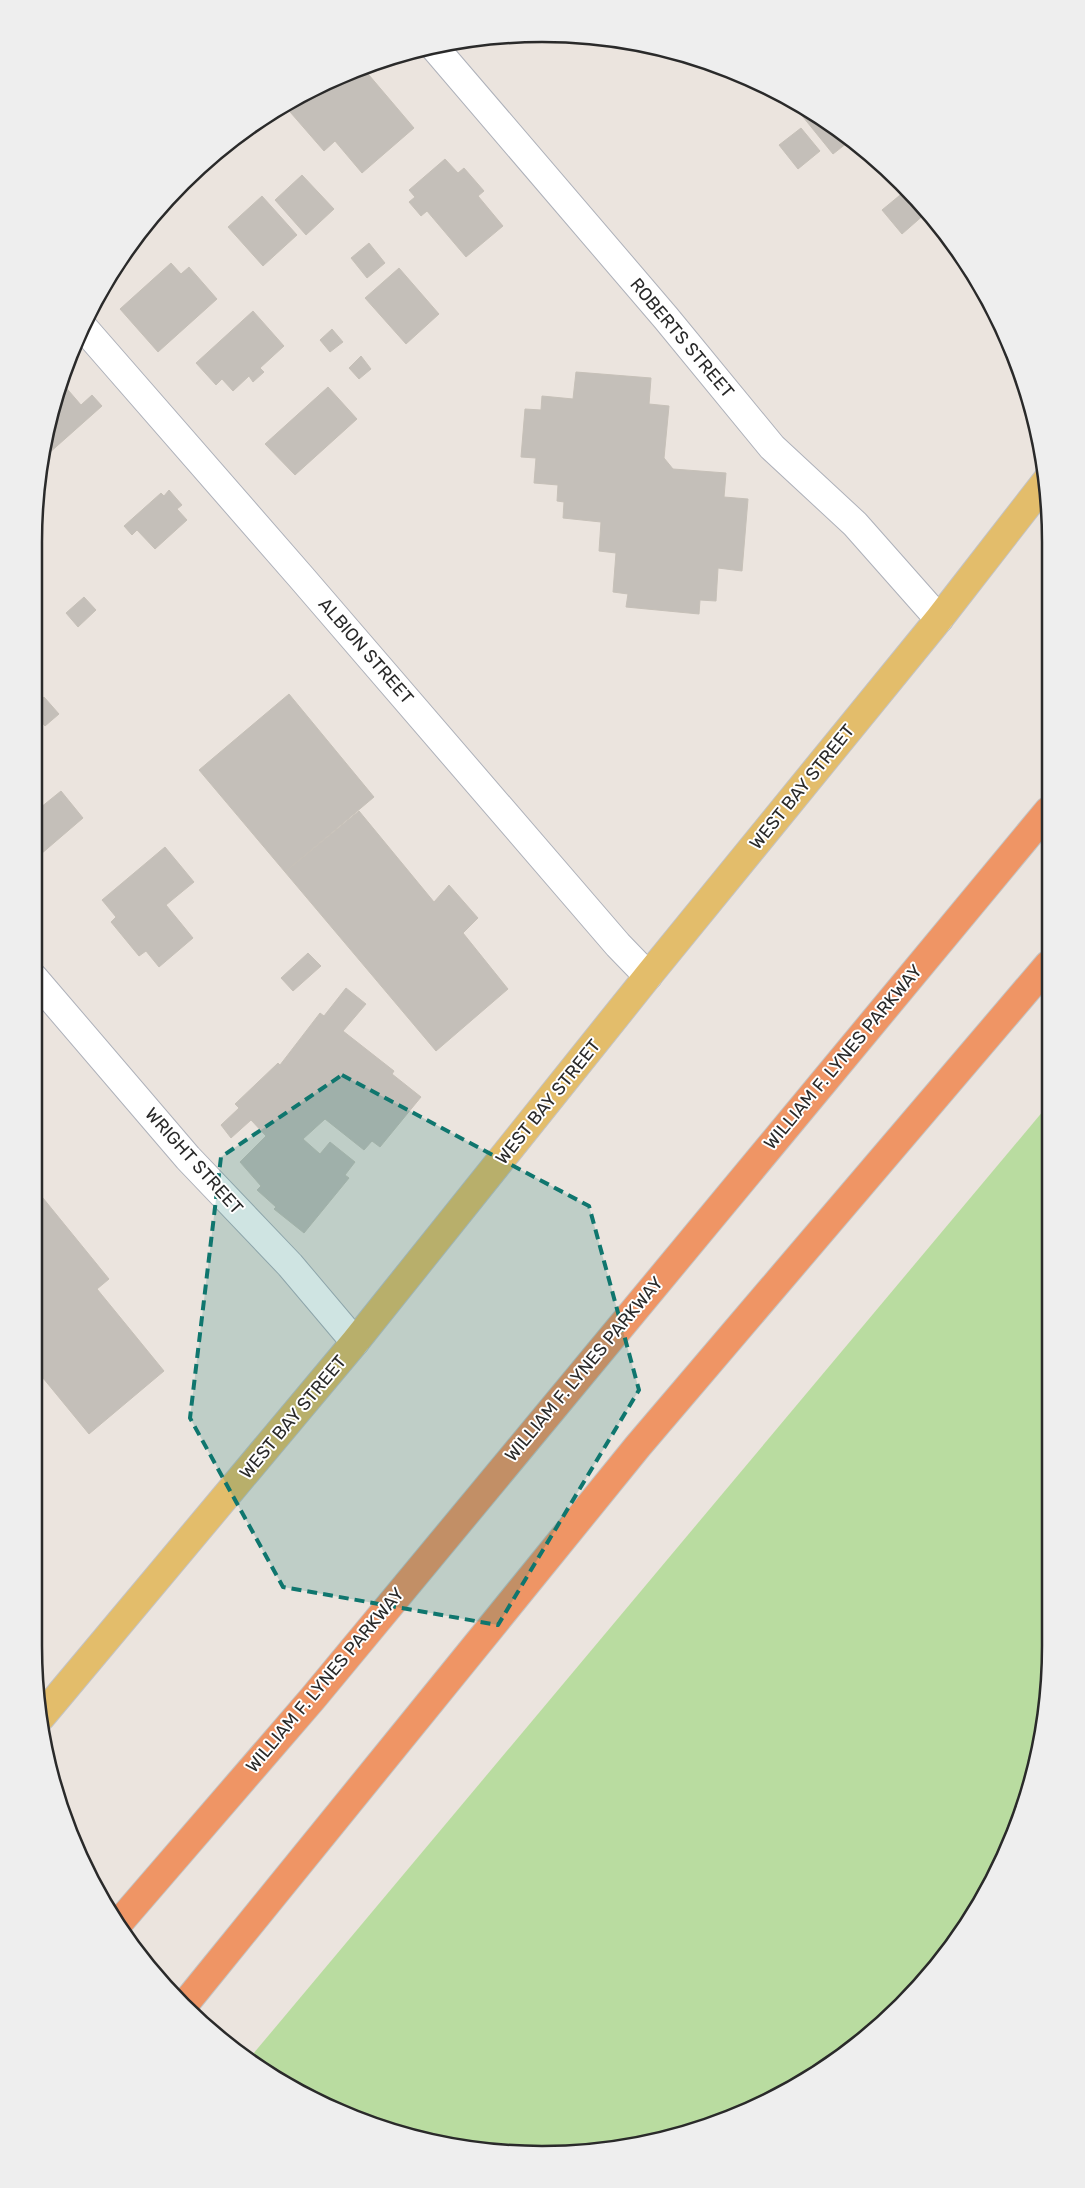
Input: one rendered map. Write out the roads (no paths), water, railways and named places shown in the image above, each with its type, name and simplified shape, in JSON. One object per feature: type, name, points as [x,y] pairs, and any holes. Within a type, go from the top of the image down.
[{"type":"highway","name":"WILLIAM F. LYNES PARKWAY","points":[[123,1918],[313,1698],[1042,818]]},
{"type":"highway","points":[[189,1999],[638,1446],[1042,972]]},
{"type":"main road","name":"WEST BAY STREET","points":[[47,1710],[356,1342],[648,976],[938,619],[1039,490]]},
{"type":"street","name":"ROBERTS STREET","points":[[440,53],[666,318],[772,447],[855,524],[938,619]]},
{"type":"street","name":"ALBION STREET","points":[[88,334],[295,569],[618,945],[648,976]]},
{"type":"street","name":"WRIGHT STREET","points":[[42,987],[188,1158],[290,1265],[356,1342]]}]
